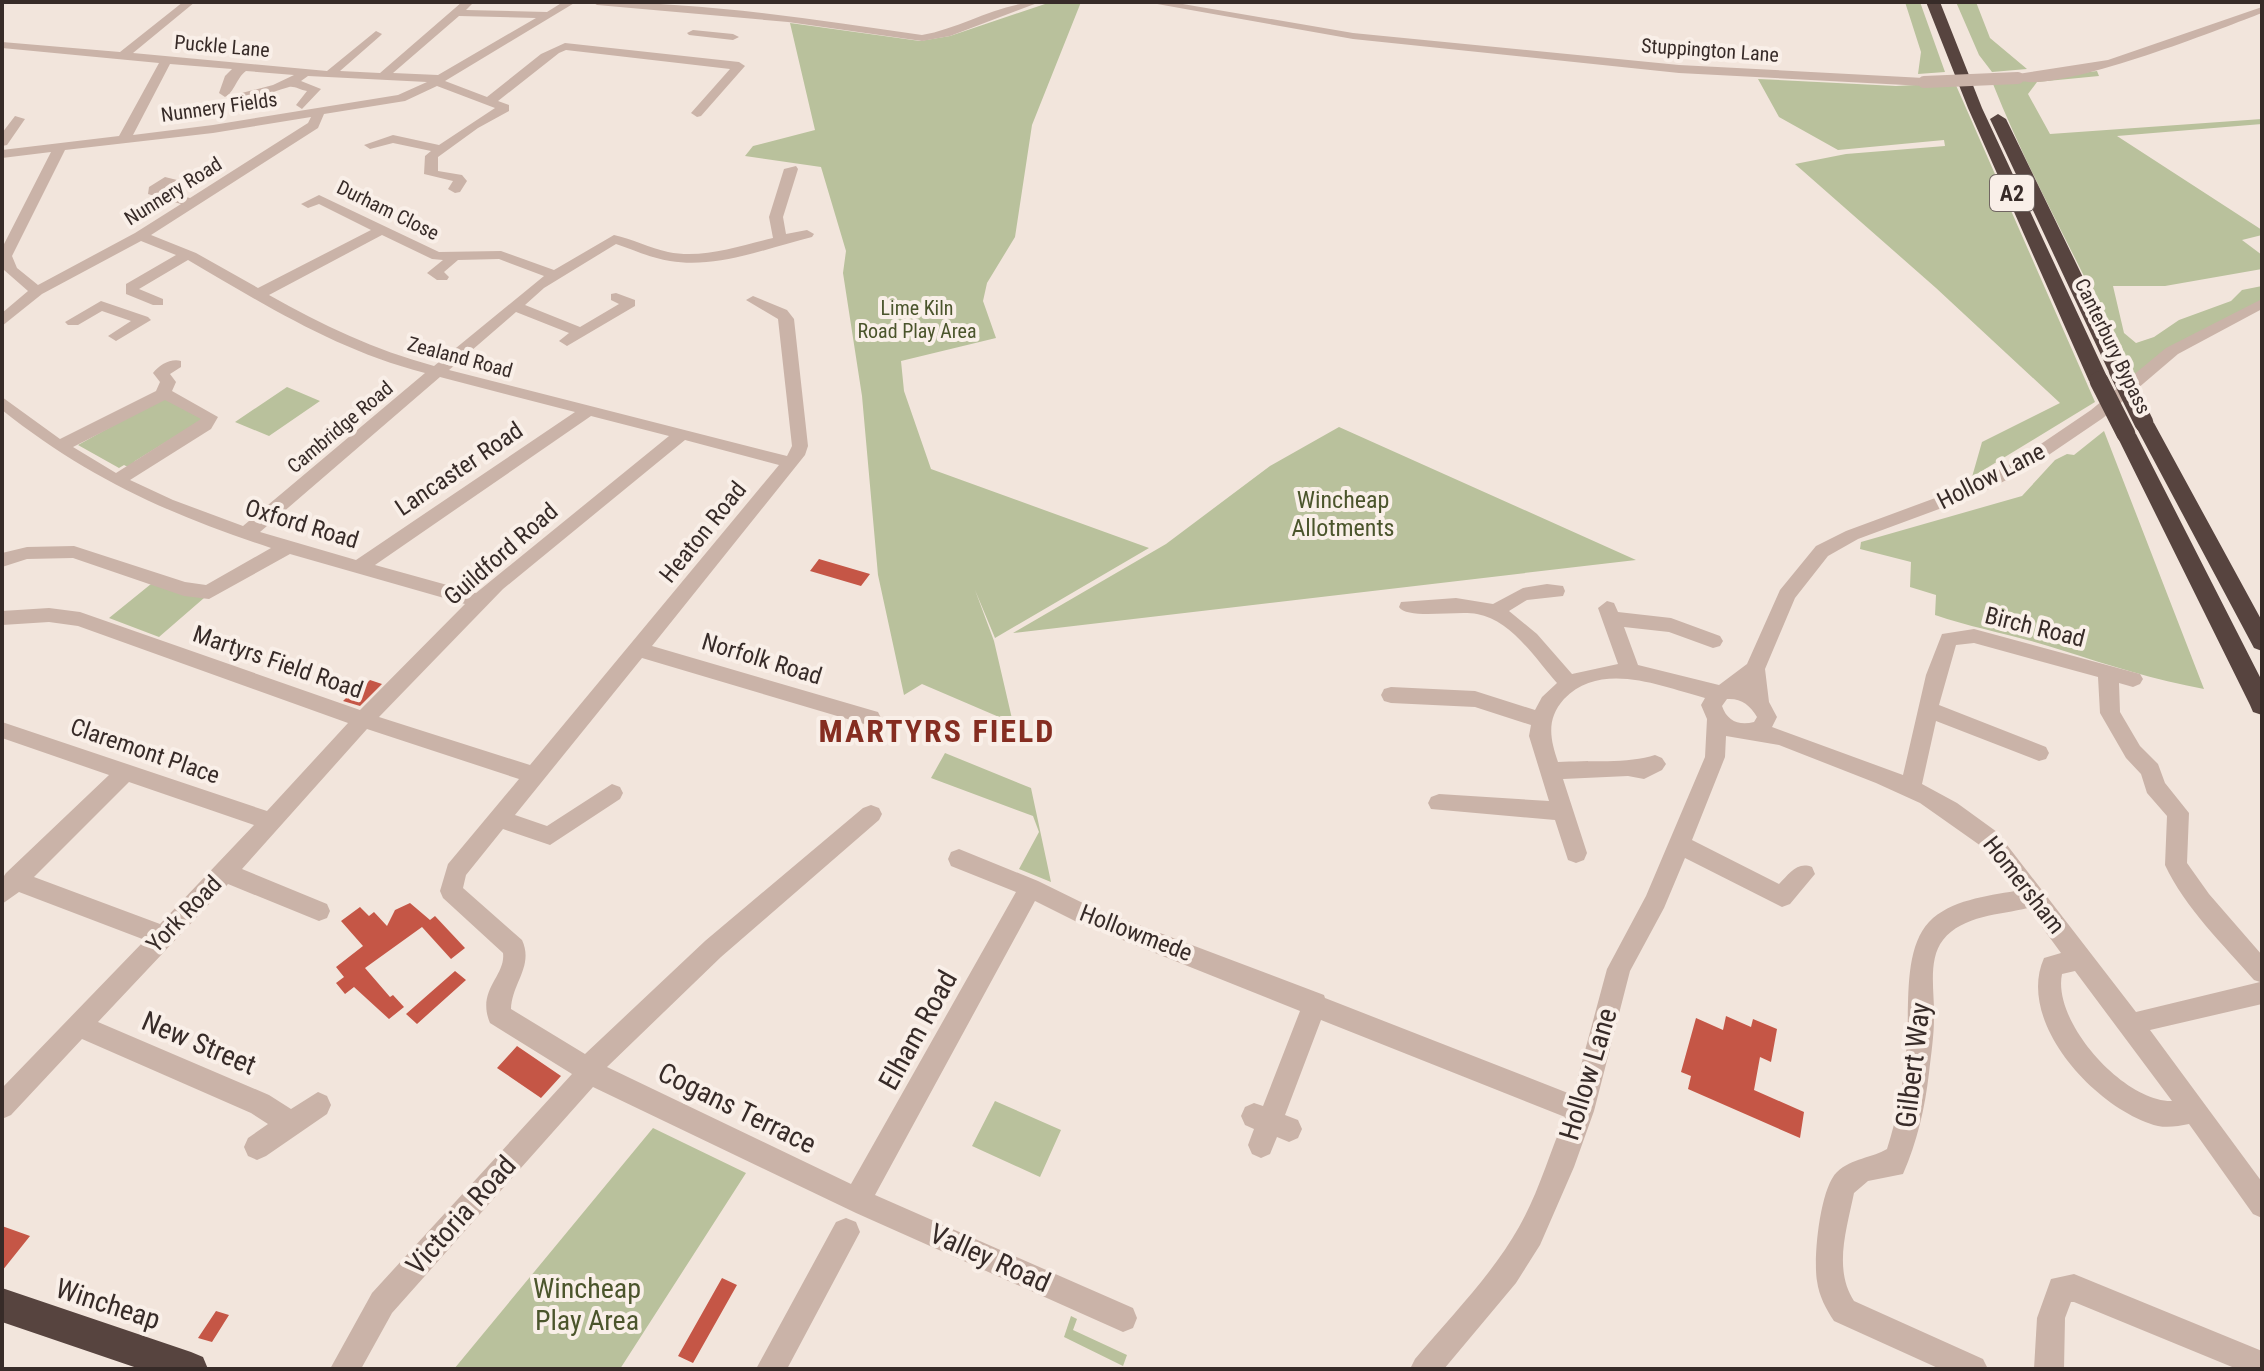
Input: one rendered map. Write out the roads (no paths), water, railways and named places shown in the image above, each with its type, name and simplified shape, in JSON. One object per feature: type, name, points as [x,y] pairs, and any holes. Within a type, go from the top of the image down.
[{"type":"highway","name":"Canterbury Bypass","points":[[1933,2],[1975,108],[2099,381],[2135,429],[2207,540],[2262,642]]},
{"type":"highway","name":"Canterbury Bypass","points":[[1949,2],[2012,151],[2118,370],[2135,429],[2262,705]]},
{"type":"highway","name":"A2","points":[[2207,540],[2262,623]]},
{"type":"highway","name":"Wincheap","points":[[2,1305],[191,1369]]},
{"type":"street","points":[[122,56],[190,2]]},
{"type":"street","points":[[383,76],[469,2]]},
{"type":"street","name":"Nunnery Fields","points":[[2,154],[318,113],[401,98],[438,80],[571,2]]},
{"type":"street","points":[[597,2],[794,20],[912,38],[933,37],[1035,2]]},
{"type":"street","points":[[696,12],[715,2]]},
{"type":"street","name":"Stuppington Lane","points":[[1151,2],[1353,36],[1679,69],[1924,82],[2059,74],[2129,58],[2261,10]]},
{"type":"street","points":[[2240,2],[2261,10]]},
{"type":"street","points":[[457,13],[547,15]]},
{"type":"street","points":[[693,33],[733,37]]},
{"type":"street","points":[[330,74],[376,34]]},
{"type":"street","points":[[691,58],[716,36]]},
{"type":"street","name":"Puckle Lane","points":[[2,45],[330,74],[438,80],[509,109],[474,125],[441,149]]},
{"type":"street","points":[[489,101],[504,93],[562,47],[691,58],[731,63],[740,68],[696,113]]},
{"type":"street","points":[[124,139],[166,60]]},
{"type":"street","points":[[225,93],[231,76],[246,65]]},
{"type":"street","points":[[244,94],[276,90],[306,72]]},
{"type":"street","points":[[294,81],[302,87],[315,89],[302,105]]},
{"type":"street","name":"Nunnery Road","points":[[37,291],[140,236],[193,203],[314,125],[318,113]]},
{"type":"street","points":[[2,142],[15,122]]},
{"type":"street","points":[[370,145],[393,139],[441,149]]},
{"type":"street","points":[[2,321],[37,291],[11,270],[5,256],[61,146]]},
{"type":"street","points":[[431,174],[432,156],[441,149]]},
{"type":"street","points":[[791,169],[777,187],[776,217],[780,239],[807,234]]},
{"type":"street","points":[[415,178],[431,174],[457,178],[460,181],[455,189]]},
{"type":"street","points":[[162,182],[154,190],[155,194],[193,203]]},
{"type":"street","name":"Durham Close","points":[[308,204],[319,199],[437,256],[501,255],[555,275]]},
{"type":"street","points":[[257,295],[383,229]]},
{"type":"street","name":"Zealand Road","points":[[140,236],[186,255],[335,337],[436,372],[790,462]]},
{"type":"street","name":"Cambridge Road","points":[[247,533],[514,306],[555,275],[614,239],[677,258],[730,254],[780,239]]},
{"type":"street","points":[[123,313],[152,300],[131,291],[131,287],[186,255]]},
{"type":"street","name":"Durham Close","points":[[442,277],[434,273],[450,262],[452,257]]},
{"type":"street","points":[[514,306],[573,337],[630,303],[616,297]]},
{"type":"street","name":"Heaton Road","points":[[500,819],[800,446],[786,319],[782,313],[753,300]]},
{"type":"street","name":"Hollow Lane","points":[[1425,1369],[1506,1273],[1530,1235],[1561,1167],[1567,1143],[1581,1111],[1619,969],[1656,901],[1715,757],[1719,704],[1755,669],[1787,595],[1822,551],[1852,535],[1971,491],[2022,465],[2097,414],[2172,351],[2262,303]]},
{"type":"street","points":[[73,322],[101,305],[143,320],[116,336]]},
{"type":"street","points":[[59,447],[163,395],[168,382],[161,373],[175,364]]},
{"type":"street","points":[[117,480],[208,421],[208,415],[163,395]]},
{"type":"street","name":"Oxford Road","points":[[2,402],[59,447],[117,480],[192,516],[479,601]]},
{"type":"street","name":"Lancaster Road","points":[[359,567],[587,411]]},
{"type":"street","name":"Guildford Road","points":[[363,720],[496,584],[681,435]]},
{"type":"street","points":[[2,560],[27,553],[74,552],[184,589],[209,592],[290,546]]},
{"type":"street","points":[[1496,612],[1507,600],[1522,593],[1556,591]]},
{"type":"street","points":[[1408,607],[1466,606],[1496,612],[1510,620],[1569,683]]},
{"type":"street","points":[[1631,672],[1608,612],[1671,625],[1713,641]]},
{"type":"street","name":"Martyrs Field Road","points":[[2,618],[49,615],[80,619],[363,720],[534,775]]},
{"type":"street","name":"Birch Road","points":[[1911,786],[1936,675],[1949,639],[1974,636],[2133,679]]},
{"type":"street","name":"Norfolk Road","points":[[638,649],[871,718]]},
{"type":"street","points":[[1755,669],[1756,720]]},
{"type":"street","points":[[1576,853],[1539,736],[1540,720],[1553,695],[1569,683],[1588,676],[1631,672],[1654,677],[1697,698],[1719,704],[1744,693],[1756,720]]},
{"type":"street","points":[[2108,672],[2110,713],[2133,752],[2151,770],[2155,787],[2178,813],[2176,865],[2201,901],[2262,972]]},
{"type":"street","points":[[1391,695],[1475,699],[1540,720]]},
{"type":"street","points":[[1719,704],[1728,728],[1756,720]]},
{"type":"street","points":[[1930,710],[2039,753]]},
{"type":"street","name":"York Road","points":[[2,1106],[225,872],[363,720]]},
{"type":"street","name":"Hollow Lane","points":[[1715,757],[1756,720]]},
{"type":"street","name":"Homersham","points":[[1756,720],[1911,786],[1954,811],[1989,839],[2195,1110],[2262,1205]]},
{"type":"street","name":"Claremont Place","points":[[4,722],[124,773],[271,821]]},
{"type":"street","points":[[1549,771],[1628,767],[1644,770],[1655,764]]},
{"type":"street","points":[[124,773],[8,887],[163,936]]},
{"type":"street","points":[[500,819],[550,836],[612,793]]},
{"type":"street","points":[[1439,803],[1561,811]]},
{"type":"street","name":"Victoria Road","points":[[345,1369],[382,1303],[589,1070],[713,949],[871,814]]},
{"type":"street","name":"Cogans Terrace","points":[[500,819],[456,871],[451,891],[514,948],[516,962],[500,990],[499,1015],[589,1070],[857,1200]]},
{"type":"street","points":[[1678,844],[1782,897],[1804,874]]},
{"type":"street","name":"Hollowmede","points":[[959,859],[1083,914],[1315,1003],[1581,1111]]},
{"type":"street","points":[[225,872],[319,911]]},
{"type":"street","name":"Elham Road","points":[[857,1200],[1030,888]]},
{"type":"street","name":"Gilbert Way","points":[[1973,1369],[1844,1311],[1834,1299],[1827,1277],[1842,1186],[1848,1178],[1873,1164],[1894,1165],[1902,1148],[1911,1109],[1922,1019],[1922,965],[1929,944],[1937,931],[1957,917],[2033,897]]},
{"type":"street","name":"Homersham","points":[[2081,958],[2052,966],[2047,976],[2049,999],[2066,1039],[2127,1099],[2157,1113],[2175,1114],[2195,1110]]},
{"type":"street","points":[[2130,1026],[2145,1019],[2223,1005],[2262,993]]},
{"type":"street","points":[[1269,1129],[1315,1003]]},
{"type":"street","name":"New Street","points":[[79,1026],[260,1104],[281,1117],[288,1126]]},
{"type":"street","points":[[257,1147],[318,1105]]},
{"type":"street","name":"Valley Road","points":[[857,1200],[1123,1318]]},
{"type":"street","points":[[771,1369],[846,1232]]},
{"type":"street","points":[[2049,1369],[2051,1318],[2061,1289],[2074,1288],[2262,1365]]},
{"type":"district","name":"MARTYRS FIELD","points":[[937,731]]},
{"type":"park label","name":"Lime Kiln Road Play Area","points":[[917,320]]},
{"type":"park label","name":"Wincheap Allotments","points":[[1343,514]]},
{"type":"park label","name":"Wincheap Play Area","points":[[587,1304]]}]
